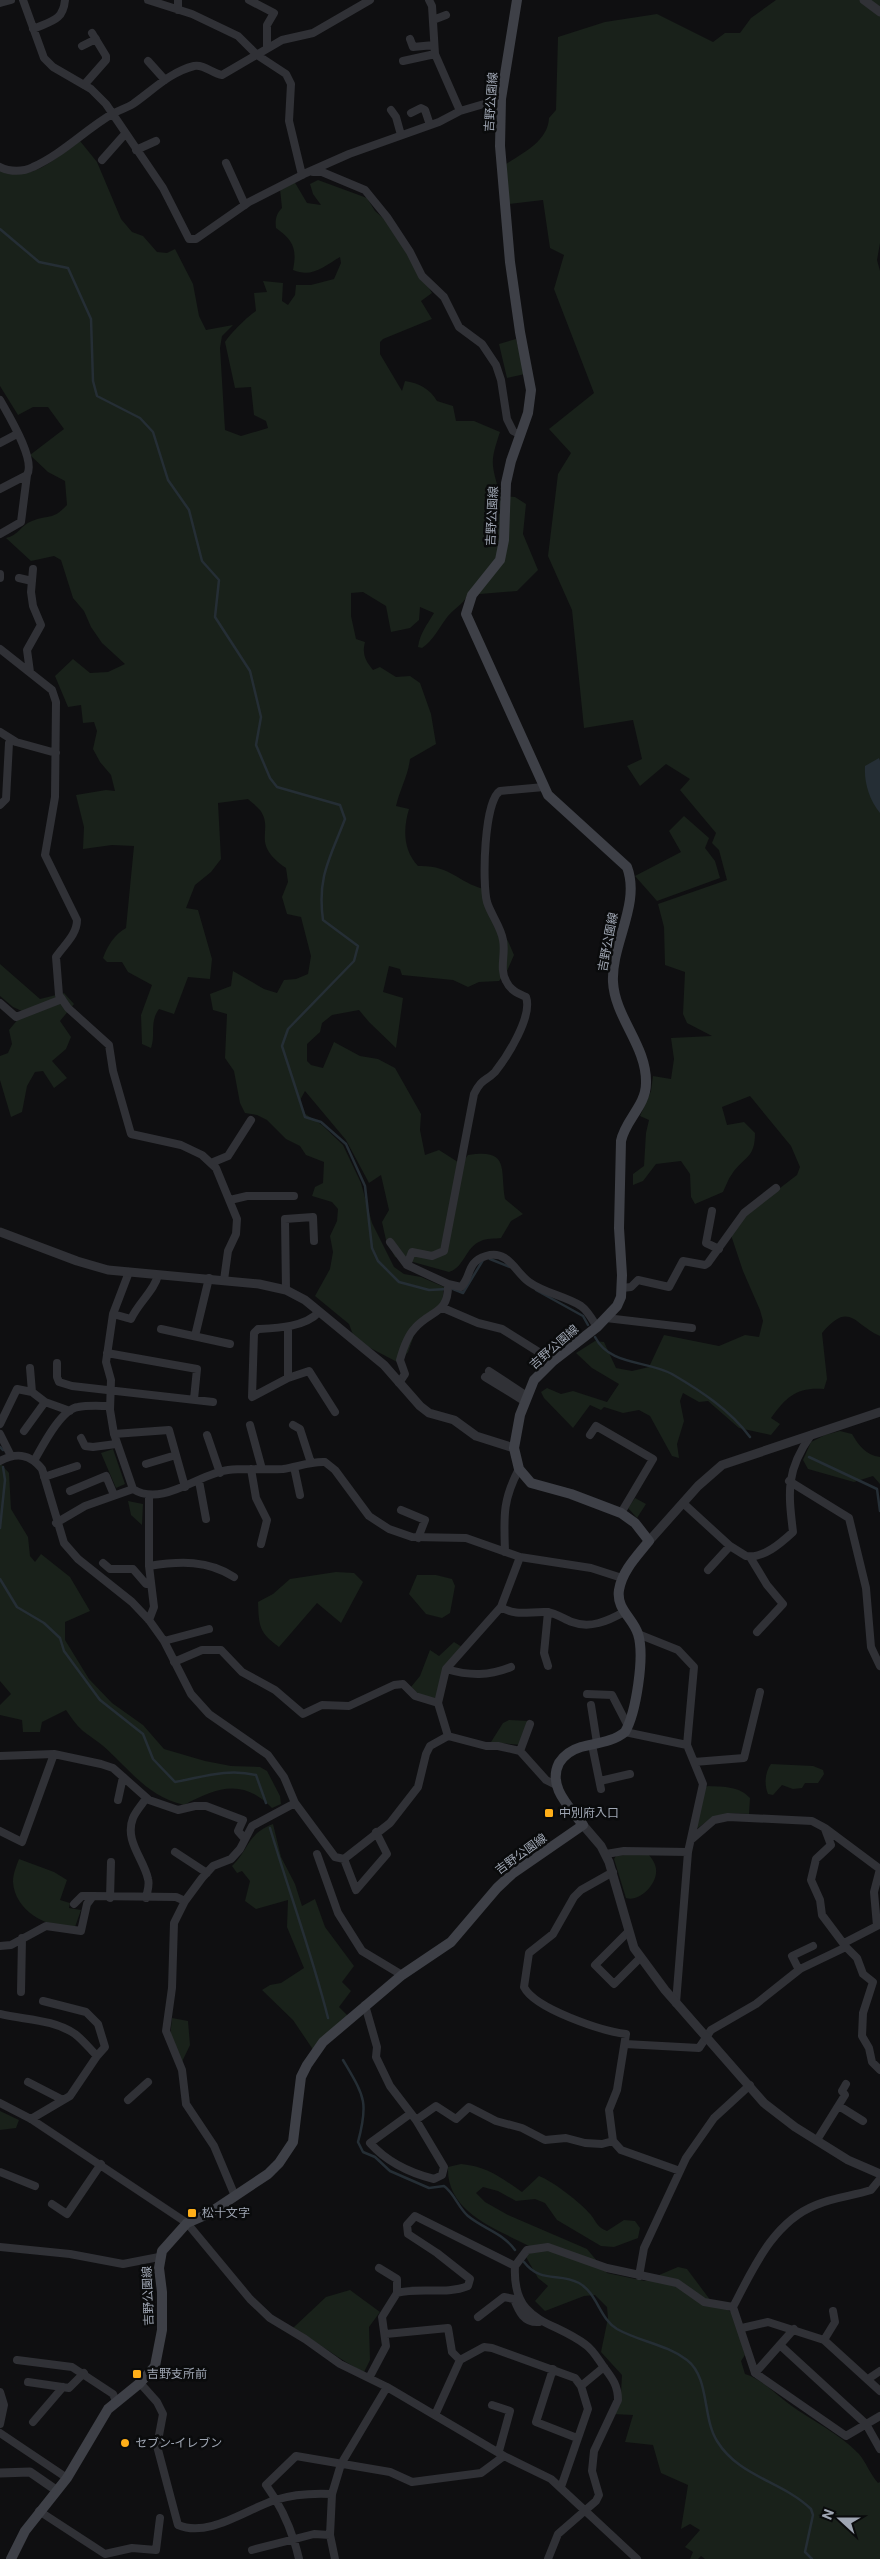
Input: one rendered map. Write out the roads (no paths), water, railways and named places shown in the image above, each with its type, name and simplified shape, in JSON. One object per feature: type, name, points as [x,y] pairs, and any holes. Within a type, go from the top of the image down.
[{"type":"main road","name":"吉野公園線","points":[[517,0],[501,99],[500,146],[510,262],[520,332],[531,380],[530,400],[521,435],[511,460],[506,483],[504,540],[500,560],[472,595],[466,614],[544,787],[552,800],[627,867],[632,883],[614,963],[613,984],[644,1064],[646,1082],[643,1098],[622,1132],[619,1228],[622,1288],[617,1306],[597,1327],[553,1361],[534,1380],[525,1398],[514,1448],[518,1469]]},
{"type":"main road","points":[[518,1469],[531,1482],[571,1494],[621,1513],[635,1523],[649,1541],[622,1578],[618,1592],[619,1602],[638,1634],[641,1646],[640,1661],[626,1729],[619,1737],[570,1752],[563,1758],[556,1770],[558,1792],[583,1824]]},
{"type":"main road","name":"吉野公園線","points":[[11,2559],[16,2545],[39,2511],[67,2478],[102,2417],[116,2401],[140,2383],[155,2366],[158,2357],[162,2317],[159,2257],[167,2244],[187,2223],[208,2214],[268,2174],[279,2163],[293,2142],[301,2077],[323,2042],[402,1975],[451,1942],[497,1888],[512,1874],[583,1824]]},
{"type":"street","points":[[0,3],[12,0]]},
{"type":"street","points":[[23,0],[44,58],[53,67],[84,85],[106,104],[163,188],[189,239],[196,239],[245,205],[304,174],[349,154],[430,125],[460,111],[501,99]]},
{"type":"street","points":[[34,29],[60,17],[64,11],[65,0]]},
{"type":"street","points":[[148,0],[192,14],[238,36],[257,55],[286,74],[291,84],[288,121],[304,174]]},
{"type":"street","points":[[178,0],[178,10]]},
{"type":"street","points":[[250,0],[274,13],[267,25],[267,48]]},
{"type":"street","points":[[0,168],[11,171],[33,167],[112,114],[133,104],[165,80],[196,66],[204,67],[212,74],[222,75],[282,40],[313,33],[370,0]]},
{"type":"street","points":[[429,0],[433,20],[435,54],[460,111]]},
{"type":"street","points":[[864,0],[880,12]]},
{"type":"street","points":[[433,20],[446,15]]},
{"type":"street","points":[[82,46],[94,36],[106,56],[106,60],[84,85]]},
{"type":"street","points":[[410,39],[413,47],[434,45]]},
{"type":"street","points":[[403,61],[435,54]]},
{"type":"street","points":[[148,61],[165,80]]},
{"type":"street","points":[[411,113],[420,108],[425,110],[430,125]]},
{"type":"street","points":[[391,110],[396,117],[402,134]]},
{"type":"street","points":[[102,160],[125,134]]},
{"type":"street","points":[[136,150],[156,141]]},
{"type":"street","points":[[226,163],[245,205]]},
{"type":"street","points":[[304,174],[322,172],[365,190],[406,245],[422,276],[444,297],[458,327],[482,344],[496,364],[501,380],[507,419],[513,431],[521,435]]},
{"type":"street","points":[[0,400],[30,465],[21,522],[0,534]]},
{"type":"street","points":[[0,443],[17,434]]},
{"type":"street","points":[[0,489],[27,475]]},
{"type":"street","points":[[30,672],[27,650],[41,625],[33,606],[33,569]]},
{"type":"street","points":[[19,578],[32,581]]},
{"type":"street","points":[[0,649],[52,690],[54,695],[56,797],[45,855],[77,920],[75,933],[56,957],[56,981],[62,999],[68,1008],[109,1044],[113,1071],[131,1134],[181,1145],[202,1155],[216,1168],[230,1200],[238,1226],[228,1251],[224,1280]]},
{"type":"street","points":[[0,732],[11,739],[56,752]]},
{"type":"street","points":[[0,805],[6,799],[9,743],[11,739]]},
{"type":"street","points":[[407,1265],[412,1252],[432,1256],[444,1250],[474,1094],[480,1081],[494,1073],[523,1027],[528,1002],[526,997],[511,990],[505,981],[502,972],[503,937],[486,900],[488,818],[496,794],[500,791],[544,787]]},
{"type":"street","points":[[0,1003],[16,1017],[62,999]]},
{"type":"street","points":[[211,1163],[228,1156],[251,1120]]},
{"type":"street","points":[[622,1288],[631,1287],[638,1280],[669,1287],[680,1263],[683,1261],[705,1265],[719,1249],[744,1213],[776,1188]]},
{"type":"street","points":[[230,1200],[247,1196],[294,1196]]},
{"type":"street","points":[[712,1212],[706,1243],[719,1249]]},
{"type":"street","points":[[286,1290],[285,1219],[312,1217],[314,1241]]},
{"type":"street","points":[[0,1232],[94,1267],[158,1275],[208,1278],[274,1286],[286,1290],[319,1312],[384,1365],[429,1413],[454,1420],[476,1436],[514,1448]]},
{"type":"street","points":[[390,1242],[407,1265],[448,1284],[461,1287],[474,1263],[487,1255],[497,1255],[513,1263],[530,1283],[580,1305],[588,1312],[597,1327]]},
{"type":"street","points":[[129,1272],[113,1314],[106,1362],[111,1380],[110,1406],[116,1444],[133,1489],[140,1494],[150,1496],[185,1487],[226,1470],[262,1469],[320,1462],[330,1465],[373,1520],[389,1529],[418,1538],[466,1538],[520,1557],[577,1565],[622,1578]]},
{"type":"street","points":[[113,1314],[131,1319],[150,1289],[156,1284],[158,1275]]},
{"type":"street","points":[[195,1336],[208,1278]]},
{"type":"street","points":[[399,1383],[405,1374],[400,1360],[410,1334],[422,1322],[442,1308],[448,1294],[448,1284]]},
{"type":"street","points":[[442,1308],[478,1323],[502,1328],[553,1361]]},
{"type":"street","points":[[319,1312],[314,1318],[288,1326],[254,1332],[252,1397],[288,1378],[309,1371],[335,1412]]},
{"type":"street","points":[[606,1318],[692,1328]]},
{"type":"street","points":[[288,1326],[288,1378]]},
{"type":"street","points":[[161,1329],[230,1344]]},
{"type":"street","points":[[107,1353],[197,1369],[194,1399]]},
{"type":"street","points":[[57,1362],[57,1377],[60,1382],[72,1386],[213,1402]]},
{"type":"street","points":[[30,1368],[32,1392]]},
{"type":"street","points":[[487,1374],[525,1398]]},
{"type":"street","points":[[0,1424],[17,1389],[32,1392],[45,1402],[70,1411]]},
{"type":"street","points":[[24,1431],[45,1402]]},
{"type":"street","points":[[34,1461],[50,1434],[70,1411],[76,1407],[110,1406]]},
{"type":"street","points":[[649,1541],[708,1475],[722,1465],[813,1432],[880,1412]]},
{"type":"street","points":[[250,1425],[262,1469]]},
{"type":"street","points":[[293,1425],[300,1429],[311,1463]]},
{"type":"street","points":[[590,1435],[596,1426],[653,1459],[621,1513]]},
{"type":"street","points":[[114,1434],[169,1430],[185,1487]]},
{"type":"street","points":[[750,1557],[780,1545],[793,1532],[788,1499],[789,1481],[797,1456],[813,1432]]},
{"type":"street","points":[[0,1434],[11,1456]]},
{"type":"street","points":[[207,1435],[220,1473]]},
{"type":"street","points":[[81,1438],[85,1446],[94,1447],[116,1444]]},
{"type":"street","points":[[0,1461],[11,1456],[22,1455],[34,1461],[42,1469],[56,1523],[64,1543],[78,1559],[132,1602],[149,1620],[164,1641],[192,1694],[209,1714],[268,1755],[284,1777],[295,1803],[335,1857],[344,1860],[356,1890],[387,1854],[376,1832]]},
{"type":"street","points":[[146,1464],[176,1455]]},
{"type":"street","points":[[44,1477],[77,1466]]},
{"type":"street","points":[[294,1466],[300,1495]]},
{"type":"street","points":[[251,1469],[256,1498],[267,1520],[261,1544]]},
{"type":"street","points":[[505,1552],[504,1507],[507,1491],[518,1469]]},
{"type":"street","points":[[70,1491],[106,1476],[114,1495]]},
{"type":"street","points":[[199,1481],[206,1519]]},
{"type":"street","points":[[789,1481],[849,1518],[866,1588],[871,1646],[880,1666]]},
{"type":"street","points":[[56,1523],[84,1506],[133,1489]]},
{"type":"street","points":[[149,1620],[154,1607],[149,1566],[150,1496]]},
{"type":"street","points":[[683,1503],[730,1546],[750,1557],[767,1585],[783,1604],[757,1632]]},
{"type":"street","points":[[400,1510],[425,1520],[418,1538]]},
{"type":"street","points":[[708,1570],[730,1546]]},
{"type":"street","points":[[448,1736],[438,1703],[446,1669],[501,1607],[520,1557]]},
{"type":"street","points":[[149,1566],[182,1561],[219,1567],[234,1578]]},
{"type":"street","points":[[103,1563],[110,1569],[133,1569],[146,1584],[151,1584]]},
{"type":"street","points":[[501,1607],[509,1612],[522,1614],[548,1612],[577,1624],[595,1625],[624,1612]]},
{"type":"street","points":[[548,1612],[544,1653],[548,1666]]},
{"type":"street","points":[[164,1641],[210,1629]]},
{"type":"street","points":[[638,1634],[678,1650],[694,1667],[687,1745],[703,1784],[688,1852],[676,2003]]},
{"type":"street","points":[[174,1662],[202,1650],[221,1650],[242,1672],[275,1690],[303,1714],[322,1705],[349,1706],[394,1685],[403,1684],[415,1696],[438,1703]]},
{"type":"street","points":[[446,1669],[464,1674],[494,1674],[511,1667]]},
{"type":"street","points":[[694,1762],[744,1758],[760,1692]]},
{"type":"street","points":[[587,1694],[612,1696],[626,1729],[687,1745]]},
{"type":"street","points":[[591,1705],[600,1785],[630,1774]]},
{"type":"street","points":[[520,1750],[530,1724]]},
{"type":"street","points":[[344,1860],[376,1832],[390,1823],[418,1787],[426,1754],[430,1746],[448,1736],[486,1746],[520,1750],[546,1780],[556,1785]]},
{"type":"street","points":[[0,1756],[54,1754],[101,1764],[112,1768],[124,1777],[146,1798],[178,1810],[195,1806],[206,1806],[243,1820],[238,1831],[244,1839]]},
{"type":"street","points":[[0,1831],[22,1842],[54,1754]]},
{"type":"street","points":[[118,1800],[124,1777]]},
{"type":"street","points":[[146,1798],[133,1818],[132,1824],[134,1851],[145,1868],[149,1881],[146,1898]]},
{"type":"street","points":[[235,2196],[214,2146],[186,2104],[182,2070],[166,2031],[172,1988],[174,1923],[186,1901],[207,1873],[213,1866],[231,1859],[252,1826],[295,1803]]},
{"type":"street","points":[[625,2044],[699,2048],[711,2030],[756,2004],[799,1970],[877,1926],[874,1892],[880,1869],[825,1828],[812,1821],[728,1816],[714,1820],[692,1839]]},
{"type":"street","points":[[583,1824],[606,1854],[613,1872],[628,1932],[640,1958],[676,2003],[764,2103],[780,2116],[848,2160],[880,2174]]},
{"type":"street","points":[[825,1828],[831,1845],[816,1859],[811,1880],[820,1900],[822,1915],[857,1958],[863,1974],[873,1982],[863,2013],[862,2036],[872,2062],[880,2070]]},
{"type":"street","points":[[606,1854],[624,1851],[688,1852]]},
{"type":"street","points":[[175,1852],[207,1873]]},
{"type":"street","points":[[317,1854],[338,1913],[362,1951],[402,1975]]},
{"type":"street","points":[[110,1898],[111,1862]]},
{"type":"street","points":[[613,1872],[581,1890],[574,1898],[553,1934],[529,1953],[524,1987],[532,1996],[578,2022],[626,2034],[617,2090],[609,2110],[613,2141],[621,2150],[680,2171]]},
{"type":"street","points":[[74,1904],[82,1896],[110,1898],[176,1897],[186,1901]]},
{"type":"street","points":[[0,1946],[12,1945],[46,1926],[80,1931],[87,1904],[93,1896]]},
{"type":"street","points":[[628,1932],[595,1965],[614,1984],[640,1958]]},
{"type":"street","points":[[21,1992],[22,1938]]},
{"type":"street","points":[[799,1970],[792,1956],[813,1946]]},
{"type":"street","points":[[31,2119],[70,2096],[105,2047],[98,2024],[86,2012],[43,2001]]},
{"type":"street","points":[[365,2005],[377,2047],[376,2057],[390,2086],[413,2117],[444,2166],[442,2175],[434,2179],[413,2174],[377,2151],[370,2143],[413,2117],[436,2106],[456,2119],[469,2107],[496,2121],[522,2128],[545,2140],[566,2138],[584,2144],[602,2144],[613,2141]]},
{"type":"street","points":[[0,2014],[40,2020],[63,2028],[76,2035],[97,2056]]},
{"type":"street","points":[[28,2082],[63,2100]]},
{"type":"street","points":[[128,2100],[148,2082]]},
{"type":"street","points":[[817,2140],[845,2095],[842,2091],[846,2084]]},
{"type":"street","points":[[638,2276],[644,2248],[686,2158],[714,2118],[750,2085]]},
{"type":"street","points":[[0,2103],[31,2119],[187,2223],[250,2299],[270,2318],[305,2339],[340,2364],[387,2387],[551,2479],[637,2559]]},
{"type":"street","points":[[839,2106],[863,2121]]},
{"type":"street","points":[[52,2204],[67,2214],[101,2164]]},
{"type":"street","points":[[0,2172],[35,2186]]},
{"type":"street","points":[[733,2307],[767,2247],[794,2217],[814,2205],[850,2193],[871,2190],[880,2179]]},
{"type":"street","points":[[397,2293],[419,2289],[459,2289],[468,2286],[470,2279],[437,2253],[408,2234],[407,2224],[415,2216],[515,2266]]},
{"type":"street","points":[[0,2247],[70,2254],[123,2264],[159,2257]]},
{"type":"street","points":[[548,2559],[558,2534],[596,2501],[599,2495],[592,2471],[594,2452],[618,2400],[616,2382],[588,2347],[539,2322],[528,2311],[515,2286],[515,2266],[527,2250],[548,2247],[607,2268],[677,2283],[704,2302],[733,2307]]},
{"type":"street","points":[[369,2378],[386,2346],[386,2334],[382,2317],[397,2293],[397,2279],[379,2268]]},
{"type":"street","points":[[478,2317],[504,2297],[509,2297],[514,2299],[520,2314],[526,2320],[539,2322]]},
{"type":"street","points":[[733,2307],[742,2328],[755,2373],[846,2436],[880,2416]]},
{"type":"street","points":[[824,2340],[835,2322],[833,2311]]},
{"type":"street","points":[[742,2328],[768,2322],[824,2340],[868,2378],[880,2391]]},
{"type":"street","points":[[386,2334],[448,2328],[452,2352],[460,2360]]},
{"type":"street","points":[[755,2373],[781,2346],[794,2329]]},
{"type":"street","points":[[781,2346],[866,2424],[880,2449]]},
{"type":"street","points":[[435,2415],[460,2360],[484,2348],[492,2348],[575,2378],[582,2386],[588,2408],[561,2487]]},
{"type":"street","points":[[16,2360],[72,2367],[84,2373],[113,2394],[116,2401]]},
{"type":"street","points":[[582,2386],[604,2367]]},
{"type":"street","points":[[553,2369],[536,2422],[577,2438]]},
{"type":"street","points":[[868,2378],[880,2371]]},
{"type":"street","points":[[28,2382],[69,2388],[84,2373]]},
{"type":"street","points":[[140,2383],[157,2402],[163,2414],[157,2446],[178,2525],[188,2530],[206,2528],[277,2500],[304,2493],[332,2494]]},
{"type":"street","points":[[335,2559],[330,2534],[332,2494],[341,2464],[387,2387]]},
{"type":"street","points":[[33,2422],[63,2388]]},
{"type":"street","points":[[0,2392],[4,2405],[0,2424]]},
{"type":"street","points":[[300,2559],[294,2539],[277,2500],[266,2485],[296,2456],[390,2472],[412,2482],[481,2473],[502,2453],[510,2411],[492,2405]]},
{"type":"street","points":[[0,2433],[67,2478]]},
{"type":"street","points":[[0,2473],[30,2472],[56,2490]]},
{"type":"street","points":[[39,2511],[105,2554],[132,2548],[156,2550],[160,2518]]},
{"type":"street","points":[[252,2550],[314,2534],[330,2534]]},
{"type":"waterway","points":[[0,229],[39,262],[68,268],[91,319],[93,381],[97,396],[140,418],[153,432],[168,480],[189,510],[202,561],[219,580],[215,617],[250,671],[261,717],[256,745],[270,778],[277,787],[340,805],[345,819],[323,879],[323,920],[358,946],[354,961],[288,1029],[282,1046],[305,1117],[321,1122],[346,1144],[365,1186],[372,1248],[378,1261],[399,1282],[429,1290],[447,1289]]},
{"type":"waterway","points":[[490,1259],[510,1267]]},
{"type":"waterway","points":[[453,1289],[463,1293],[483,1260]]},
{"type":"waterway","points":[[536,1290],[583,1316],[588,1325]]},
{"type":"waterway","points":[[595,1337],[602,1346],[619,1358],[662,1370],[694,1387],[733,1418],[750,1437]]},
{"type":"waterway","points":[[0,1447],[3,1450]]},
{"type":"waterway","points":[[809,1457],[877,1489],[880,1511]]},
{"type":"waterway","points":[[0,1528],[5,1480],[3,1467]]},
{"type":"waterway","points":[[0,1579],[17,1607],[44,1623],[60,1638],[64,1651],[100,1700],[143,1734],[153,1759],[175,1782],[235,1772],[256,1775],[266,1803]]},
{"type":"waterway","points":[[270,1828],[315,1970],[328,2018]]},
{"type":"waterway","points":[[343,2060],[360,2091],[364,2108],[358,2142],[363,2152],[375,2157],[390,2171],[429,2188],[444,2186],[451,2192],[468,2216],[505,2239],[515,2250]]},
{"type":"waterway","points":[[524,2262],[537,2273],[579,2283],[590,2293],[606,2319],[617,2329],[670,2350],[687,2360],[699,2377],[703,2387],[712,2431],[726,2453],[749,2471],[787,2492],[811,2509],[813,2515],[805,2552],[812,2559]]},
{"type":"place","name":"中別府入口","points":[[549,1813]]},
{"type":"place","name":"松十文字","points":[[192,2213]]},
{"type":"place","name":"吉野支所前","points":[[137,2374]]},
{"type":"place","name":"セブン-イレブン","points":[[125,2443]]}]
